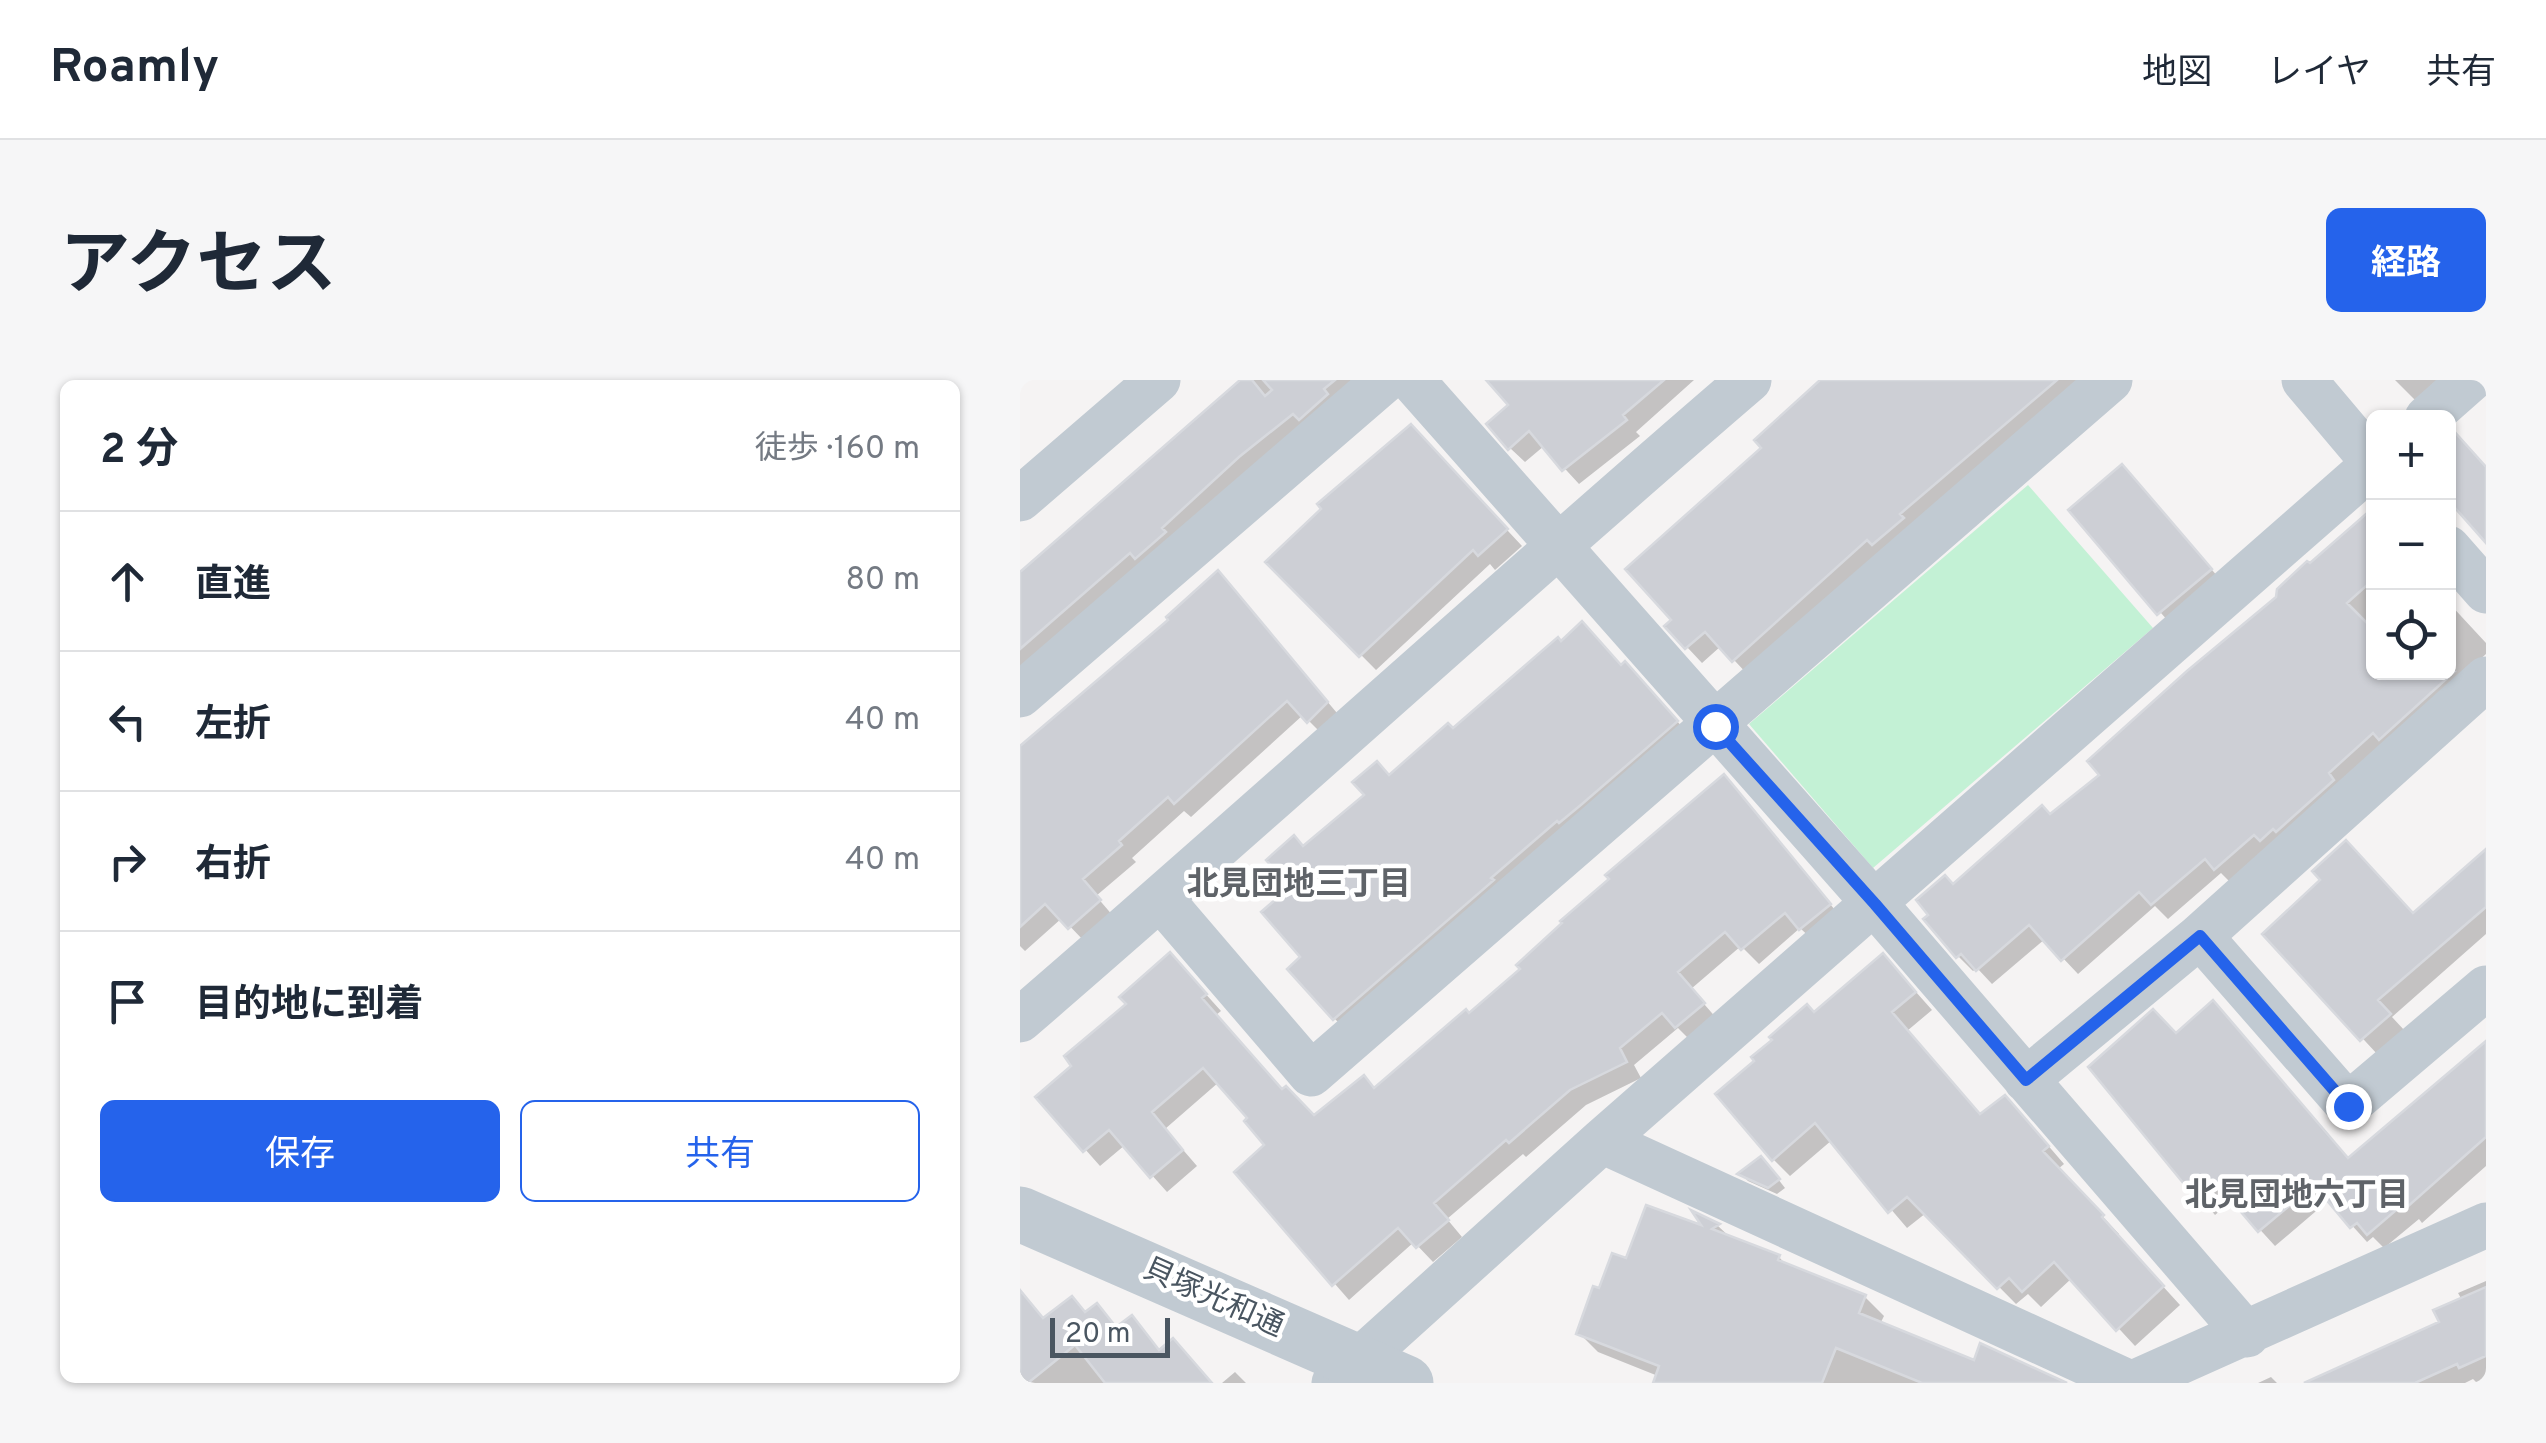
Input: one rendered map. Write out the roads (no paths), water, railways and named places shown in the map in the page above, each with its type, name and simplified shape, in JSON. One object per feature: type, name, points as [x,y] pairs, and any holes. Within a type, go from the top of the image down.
[{"type":"street","points":[[1027,478],[1158,380]]},
{"type":"street","points":[[1020,695],[1385,380]]},
{"type":"street","points":[[1412,380],[1875,904],[2246,1335]]},
{"type":"street","points":[[1022,1014],[1161,899],[1748,380]]},
{"type":"street","points":[[1161,899],[1311,1074],[2110,380]]},
{"type":"street","points":[[2304,380],[2366,454]]},
{"type":"street","points":[[2436,410],[2470,380]]},
{"type":"street","points":[[1366,1376],[1602,1141],[2366,470]]},
{"type":"street","points":[[2456,557],[2486,591]]},
{"type":"street","points":[[2026,1080],[2200,936],[2486,679]]},
{"type":"street","points":[[2200,936],[2348,1106],[2486,988]]},
{"type":"street","points":[[1602,1141],[2131,1383],[2486,1225]]},
{"type":"street","name":"貝塚光和通","points":[[1020,1214],[1366,1376]]},
{"type":"district","name":"北見団地三丁目","points":[[1299,886]]},
{"type":"district","name":"北見団地六丁目","points":[[2297,1197]]}]
